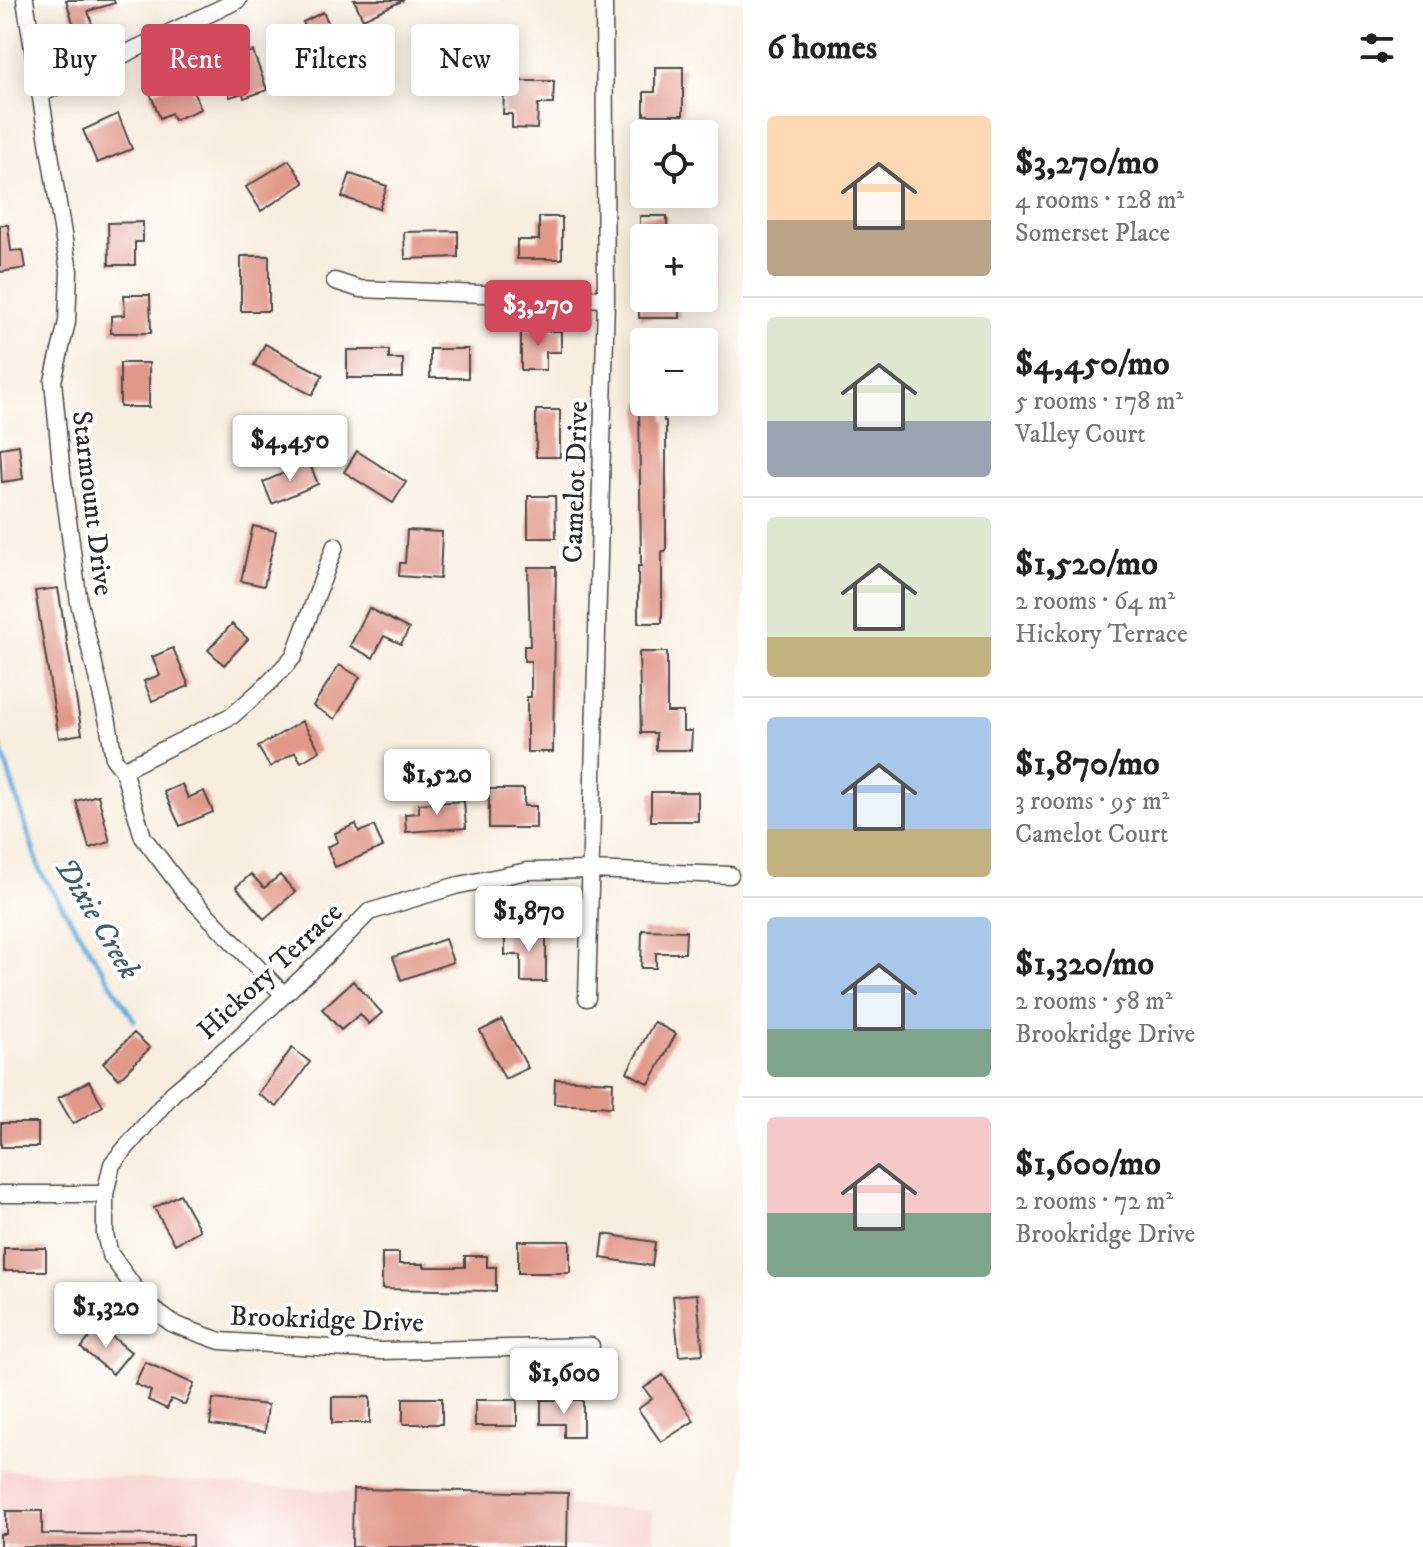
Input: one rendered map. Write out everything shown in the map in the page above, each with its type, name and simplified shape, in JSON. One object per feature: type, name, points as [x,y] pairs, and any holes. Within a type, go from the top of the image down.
[{"type":"street","name":"Starmount Drive","points":[[25,0],[29,24]]},
{"type":"street","points":[[125,54],[238,0]]},
{"type":"street","name":"Camelot Drive","points":[[587,998],[606,299],[604,0]]},
{"type":"street","name":"Starmount Drive","points":[[41,96],[69,271],[67,322],[53,381],[62,475],[79,603],[114,759],[123,770],[143,837],[184,891],[284,995]]},
{"type":"street","points":[[335,281],[360,289],[606,299]]},
{"type":"street","points":[[123,770],[233,715],[271,681],[294,656],[335,546]]},
{"type":"street","name":"Hickory Terrace","points":[[105,1194],[112,1164],[173,1093],[284,995],[369,912],[455,886],[527,871],[730,875]]},
{"type":"street","points":[[0,1194],[105,1194]]},
{"type":"street","name":"Brookridge Drive","points":[[105,1194],[105,1234],[110,1254],[126,1279],[146,1304],[173,1324],[220,1341],[381,1351],[591,1346]]},
{"type":"shaded area","points":[[0,1470],[652,1511],[655,1547],[0,1547]]},
{"type":"building","points":[[66,0],[114,0],[115,3],[88,11],[92,24],[73,24]]},
{"type":"building","points":[[354,0],[404,0],[363,19]]},
{"type":"building","points":[[323,12],[329,24],[304,24]]},
{"type":"building","points":[[253,51],[266,90],[250,96],[250,52]]},
{"type":"building","points":[[655,67],[683,67],[683,115],[644,115],[644,92],[655,92]]},
{"type":"building","points":[[519,81],[554,81],[553,104],[538,104],[537,129],[512,128],[512,114],[503,114],[504,96],[519,96]]},
{"type":"building","points":[[151,96],[196,96],[201,109],[174,120],[171,113],[160,118]]},
{"type":"building","points":[[118,114],[132,149],[97,163],[83,130]]},
{"type":"building","points":[[289,160],[304,183],[261,211],[246,187]]},
{"type":"building","points":[[350,174],[387,186],[379,209],[342,197]]},
{"type":"building","points":[[640,216],[667,216],[667,224],[640,224]]},
{"type":"building","points":[[539,217],[562,217],[562,259],[517,259],[517,240],[539,240]]},
{"type":"building","points":[[143,222],[143,242],[135,242],[135,265],[109,265],[108,223]]},
{"type":"building","points":[[0,225],[8,225],[11,251],[23,250],[26,268],[0,272]]},
{"type":"building","points":[[458,231],[458,257],[405,259],[404,232]]},
{"type":"building","points":[[241,256],[269,256],[269,311],[241,311]]},
{"type":"building","points":[[124,295],[150,295],[151,333],[111,333],[111,316],[125,315]]},
{"type":"building","points":[[639,312],[680,312],[680,318],[639,318]]},
{"type":"building","points":[[521,331],[561,331],[561,352],[546,352],[546,370],[521,370]]},
{"type":"building","points":[[265,344],[323,375],[312,395],[254,365]]},
{"type":"building","points":[[430,349],[468,349],[468,378],[430,378]]},
{"type":"building","points":[[347,350],[389,350],[389,359],[403,359],[403,378],[347,378]]},
{"type":"building","points":[[120,363],[149,363],[149,407],[120,407]]},
{"type":"building","points":[[536,410],[560,410],[560,457],[536,457]]},
{"type":"building","points":[[639,416],[664,416],[666,551],[662,551],[662,623],[638,623],[638,566],[641,566]]},
{"type":"building","points":[[19,445],[23,479],[2,482],[0,448]]},
{"type":"building","points":[[357,451],[406,482],[393,503],[344,472]]},
{"type":"building","points":[[309,462],[318,484],[272,504],[263,482]]},
{"type":"building","points":[[528,496],[555,496],[556,538],[528,538]]},
{"type":"building","points":[[253,526],[276,531],[264,586],[241,581]]},
{"type":"building","points":[[407,530],[442,532],[440,579],[399,576],[400,563],[405,563]]},
{"type":"building","points":[[528,567],[556,567],[553,752],[527,752],[527,697],[531,697],[531,661],[524,661],[524,646],[530,646]]},
{"type":"building","points":[[58,588],[82,734],[59,738],[35,591]]},
{"type":"building","points":[[369,608],[409,629],[401,644],[384,636],[373,658],[350,646]]},
{"type":"building","points":[[232,624],[248,639],[224,665],[208,650]]},
{"type":"building","points":[[173,648],[189,686],[152,701],[144,681],[160,675],[152,657]]},
{"type":"building","points":[[639,652],[667,652],[667,712],[683,712],[683,731],[692,731],[691,750],[656,750],[656,733],[641,733]]},
{"type":"building","points":[[339,665],[360,677],[335,719],[313,706]]},
{"type":"building","points":[[302,721],[320,751],[301,762],[295,752],[270,767],[258,747]]},
{"type":"building","points":[[182,784],[188,798],[204,791],[213,812],[180,826],[164,792]]},
{"type":"building","points":[[489,789],[524,789],[524,806],[536,806],[536,828],[489,828]]},
{"type":"building","points":[[651,792],[698,792],[698,821],[651,821]]},
{"type":"building","points":[[98,795],[110,842],[89,848],[76,801]]},
{"type":"building","points":[[464,801],[466,828],[406,832],[405,814],[419,813],[419,804]]},
{"type":"building","points":[[356,824],[359,832],[374,826],[383,847],[335,867],[327,847],[338,842],[335,833]]},
{"type":"building","points":[[251,874],[264,888],[280,875],[295,892],[264,919],[236,887]]},
{"type":"building","points":[[642,930],[686,931],[685,953],[656,953],[656,968],[641,968]]},
{"type":"building","points":[[505,932],[546,932],[546,982],[521,982],[521,955],[505,955]]},
{"type":"building","points":[[445,939],[453,962],[401,980],[393,957]]},
{"type":"building","points":[[353,981],[382,1013],[369,1024],[360,1014],[341,1030],[322,1009]]},
{"type":"building","points":[[502,1020],[528,1068],[505,1079],[480,1031]]},
{"type":"building","points":[[654,1022],[676,1034],[649,1084],[627,1072]]},
{"type":"building","points":[[134,1033],[150,1048],[119,1079],[103,1063]]},
{"type":"building","points":[[292,1048],[310,1062],[277,1107],[258,1094]]},
{"type":"building","points":[[555,1079],[613,1082],[612,1107],[554,1104]]},
{"type":"building","points":[[89,1081],[103,1106],[73,1124],[58,1098]]},
{"type":"building","points":[[1,1123],[38,1123],[38,1147],[1,1147]]},
{"type":"building","points":[[180,1194],[200,1230],[175,1244],[154,1208]]},
{"type":"building","points":[[604,1234],[655,1242],[652,1266],[601,1258]]},
{"type":"building","points":[[518,1241],[570,1241],[570,1273],[518,1273]]},
{"type":"building","points":[[4,1248],[46,1248],[46,1271],[4,1271]]},
{"type":"building","points":[[382,1253],[399,1253],[399,1264],[424,1264],[424,1267],[465,1267],[465,1256],[487,1256],[487,1267],[496,1267],[496,1291],[382,1289]]},
{"type":"building","points":[[697,1294],[703,1354],[679,1356],[673,1296]]},
{"type":"building","points":[[99,1326],[131,1352],[113,1374],[81,1348]]},
{"type":"building","points":[[145,1362],[194,1384],[185,1405],[171,1399],[167,1409],[148,1400],[151,1391],[135,1384]]},
{"type":"building","points":[[663,1375],[694,1421],[661,1442],[638,1409],[652,1399],[644,1388]]},
{"type":"building","points":[[332,1397],[370,1397],[370,1423],[332,1423]]},
{"type":"building","points":[[403,1398],[442,1398],[442,1424],[403,1424]]},
{"type":"building","points":[[213,1399],[268,1405],[265,1432],[210,1425]]},
{"type":"building","points":[[475,1400],[517,1400],[517,1426],[475,1426]]},
{"type":"building","points":[[541,1400],[583,1400],[583,1437],[564,1437],[564,1424],[541,1424]]},
{"type":"building","points":[[353,1489],[568,1493],[567,1547],[352,1547]]},
{"type":"building","points":[[6,1511],[42,1511],[42,1534],[192,1535],[192,1547],[0,1547],[0,1534],[6,1534]]},
{"type":"waterway","name":"Dixie Creek","points":[[0,745],[40,871],[134,1020]]}]
